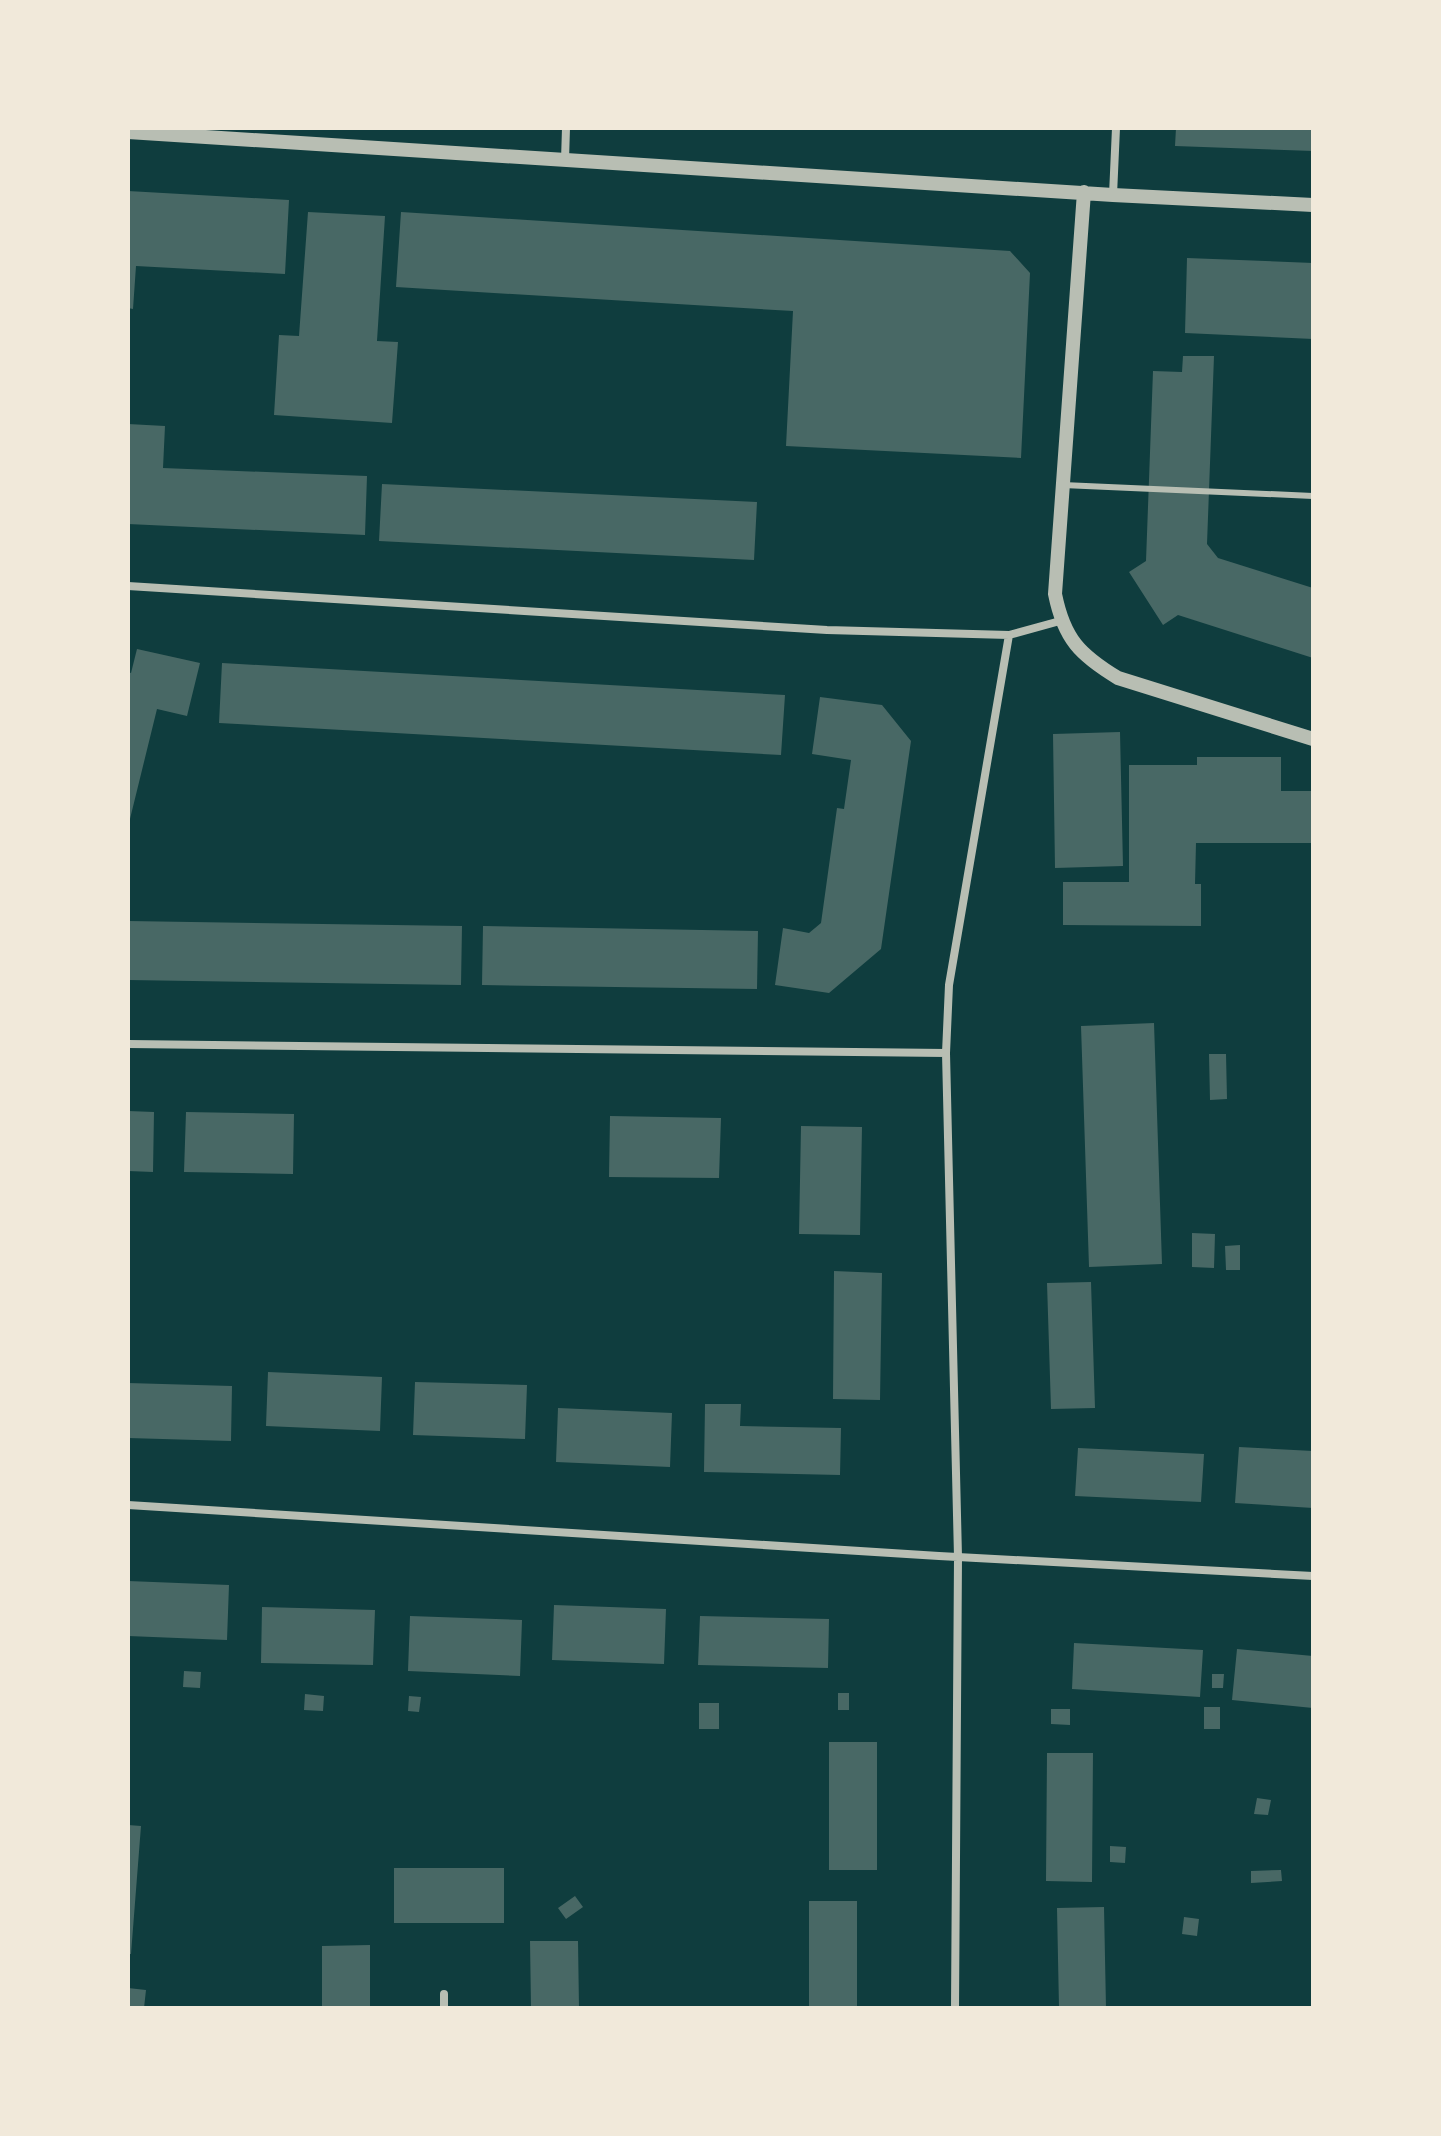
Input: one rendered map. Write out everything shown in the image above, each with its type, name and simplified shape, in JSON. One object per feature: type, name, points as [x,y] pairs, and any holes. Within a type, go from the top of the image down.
[{"type":"street","points":[[565,160],[566,128]]},
{"type":"street","points":[[1113,195],[1116,128]]},
{"type":"street","points":[[128,132],[1313,205]]},
{"type":"street","points":[[1084,192],[1055,594],[1060,621],[1076,646],[1094,663],[1118,678],[1313,739]]},
{"type":"street","points":[[128,586],[736,625],[1009,635],[1060,621]]},
{"type":"street","points":[[955,2008],[958,1557],[946,1053],[949,985],[1009,635]]},
{"type":"street","points":[[128,1044],[946,1053]]},
{"type":"street","points":[[128,1505],[1313,1576]]},
{"type":"street","points":[[444,1994],[444,2008]]},
{"type":"lane","points":[[1063,485],[1313,496]]},
{"type":"building","points":[[1176,128],[1313,128],[1313,151],[1175,146]]},
{"type":"building","points":[[128,191],[289,200],[285,274],[136,266],[133,309],[128,308]]},
{"type":"building","points":[[308,212],[385,216],[377,341],[398,342],[392,423],[274,415],[279,335],[299,336]]},
{"type":"building","points":[[401,212],[1010,251],[1030,273],[1021,458],[786,446],[793,311],[396,287]]},
{"type":"building","points":[[1187,258],[1313,263],[1313,339],[1185,333]]},
{"type":"building","points":[[1183,356],[1214,356],[1207,544],[1218,558],[1313,588],[1313,658],[1178,615],[1163,625],[1129,572],[1146,561],[1153,371],[1182,372]]},
{"type":"building","points":[[128,424],[165,426],[163,468],[367,476],[365,535],[128,524]]},
{"type":"building","points":[[382,484],[757,502],[754,560],[379,541]]},
{"type":"building","points":[[137,649],[200,663],[187,716],[157,709],[129,823],[128,672],[131,673]]},
{"type":"building","points":[[222,663],[785,695],[781,755],[219,723]]},
{"type":"building","points":[[820,697],[882,705],[911,741],[881,949],[829,993],[775,985],[783,928],[809,933],[821,923],[837,808],[844,809],[851,760],[812,754]]},
{"type":"building","points":[[1120,732],[1123,866],[1055,868],[1053,734]]},
{"type":"building","points":[[1197,757],[1281,757],[1281,791],[1313,791],[1313,843],[1196,843],[1195,884],[1201,884],[1201,926],[1063,925],[1063,882],[1129,882],[1129,765],[1197,765]]},
{"type":"building","points":[[128,921],[462,926],[461,985],[128,980]]},
{"type":"building","points":[[483,926],[758,931],[757,989],[482,985]]},
{"type":"building","points":[[1154,1023],[1162,1264],[1089,1267],[1081,1026]]},
{"type":"building","points":[[1209,1054],[1226,1054],[1227,1099],[1210,1100]]},
{"type":"building","points":[[128,1111],[154,1112],[153,1172],[128,1171]]},
{"type":"building","points":[[186,1112],[294,1114],[293,1174],[184,1172]]},
{"type":"building","points":[[610,1116],[721,1118],[719,1178],[609,1177]]},
{"type":"building","points":[[801,1126],[862,1127],[860,1235],[799,1234]]},
{"type":"building","points":[[1192,1233],[1215,1234],[1214,1268],[1192,1267]]},
{"type":"building","points":[[1240,1245],[1240,1270],[1226,1270],[1225,1246]]},
{"type":"building","points":[[834,1271],[882,1273],[880,1400],[833,1399]]},
{"type":"building","points":[[1091,1282],[1095,1408],[1051,1409],[1047,1283]]},
{"type":"building","points":[[268,1372],[382,1377],[380,1431],[266,1426]]},
{"type":"building","points":[[415,1382],[527,1385],[525,1439],[413,1435]]},
{"type":"building","points":[[128,1383],[232,1386],[231,1441],[128,1438]]},
{"type":"building","points":[[705,1404],[741,1404],[740,1426],[841,1428],[840,1475],[704,1472]]},
{"type":"building","points":[[558,1408],[672,1413],[670,1467],[556,1462]]},
{"type":"building","points":[[1239,1447],[1313,1451],[1313,1508],[1235,1503]]},
{"type":"building","points":[[1078,1448],[1204,1454],[1201,1502],[1075,1496]]},
{"type":"building","points":[[128,1581],[229,1585],[227,1640],[128,1636]]},
{"type":"building","points":[[554,1605],[666,1609],[664,1664],[552,1660]]},
{"type":"building","points":[[262,1607],[375,1610],[373,1665],[261,1663]]},
{"type":"building","points":[[410,1616],[522,1620],[520,1676],[408,1671]]},
{"type":"building","points":[[700,1616],[829,1619],[828,1668],[698,1665]]},
{"type":"building","points":[[1074,1643],[1203,1650],[1200,1697],[1072,1689]]},
{"type":"building","points":[[1237,1649],[1313,1656],[1313,1708],[1232,1700]]},
{"type":"building","points":[[184,1671],[201,1672],[200,1688],[183,1687]]},
{"type":"building","points":[[1212,1674],[1224,1674],[1223,1688],[1212,1688]]},
{"type":"building","points":[[838,1693],[849,1693],[849,1710],[838,1710]]},
{"type":"building","points":[[305,1694],[324,1696],[323,1711],[304,1710]]},
{"type":"building","points":[[409,1696],[421,1697],[419,1712],[408,1711]]},
{"type":"building","points":[[699,1703],[719,1703],[719,1729],[699,1729]]},
{"type":"building","points":[[1204,1707],[1220,1707],[1220,1729],[1204,1729]]},
{"type":"building","points":[[1051,1709],[1070,1709],[1070,1725],[1051,1724]]},
{"type":"building","points":[[829,1742],[877,1742],[877,1870],[829,1870]]},
{"type":"building","points":[[1047,1753],[1093,1753],[1092,1882],[1046,1881]]},
{"type":"building","points":[[1257,1798],[1271,1800],[1268,1815],[1254,1814]]},
{"type":"building","points":[[128,1825],[141,1826],[131,1954],[128,1954]]},
{"type":"building","points":[[1110,1846],[1126,1847],[1125,1863],[1110,1862]]},
{"type":"building","points":[[394,1868],[504,1868],[504,1923],[394,1923]]},
{"type":"building","points":[[1281,1870],[1282,1881],[1251,1883],[1251,1871]]},
{"type":"building","points":[[575,1896],[583,1907],[566,1919],[558,1908]]},
{"type":"building","points":[[809,1901],[857,1901],[857,2008],[809,2008]]},
{"type":"building","points":[[1104,1907],[1106,2008],[1059,2008],[1057,1908]]},
{"type":"building","points":[[1184,1917],[1199,1919],[1197,1936],[1182,1934]]},
{"type":"building","points":[[530,1941],[578,1941],[579,2008],[531,2008]]},
{"type":"building","points":[[370,1945],[370,2008],[322,2008],[322,1946]]},
{"type":"building","points":[[128,1988],[146,1990],[144,2008],[128,2008]]}]
